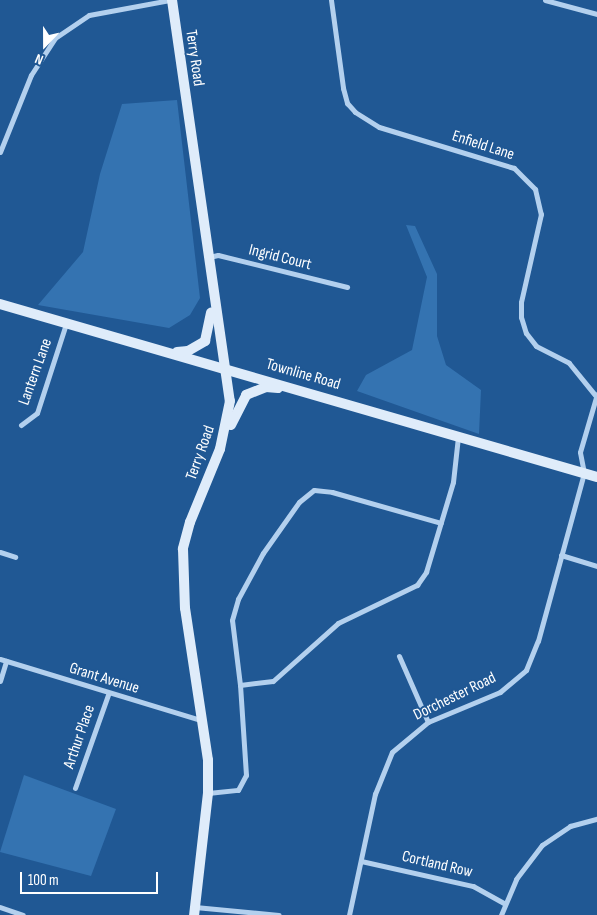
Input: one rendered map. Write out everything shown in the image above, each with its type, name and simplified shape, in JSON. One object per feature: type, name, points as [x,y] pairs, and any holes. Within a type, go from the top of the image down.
[{"type":"street","points":[[0,152],[31,75],[56,38],[89,16],[171,0]]},
{"type":"street","name":"Terry Road","points":[[171,0],[206,257],[227,369],[228,415],[220,449],[190,522],[183,549],[185,608],[208,760],[208,793],[195,911]]},
{"type":"street","name":"Enfield Lane","points":[[331,0],[343,88],[347,103],[355,112],[379,128],[514,168],[535,189],[541,214],[521,302],[521,317],[526,332],[536,346],[569,363],[596,394]]},
{"type":"street","points":[[546,0],[597,14]]},
{"type":"street","name":"Ingrid Court","points":[[206,257],[218,256],[347,287]]},
{"type":"street","points":[[165,351],[188,351],[205,341],[211,325],[211,287]]},
{"type":"street","name":"Townline Road","points":[[0,304],[597,477]]},
{"type":"street","name":"Lantern Lane","points":[[21,425],[37,413],[67,323]]},
{"type":"street","points":[[220,449],[241,401],[254,390],[266,387],[318,395]]},
{"type":"street","points":[[584,473],[580,452],[596,394]]},
{"type":"street","points":[[240,686],[272,681],[338,623],[417,585],[426,572],[453,482],[458,436]]},
{"type":"street","name":"Dorchester Road","points":[[349,915],[384,768],[392,752],[405,738],[428,722],[500,692],[526,670],[538,641],[584,473]]},
{"type":"street","points":[[208,793],[238,790],[246,775],[240,686],[232,620],[238,599],[263,553],[299,502],[314,490],[332,492],[441,523]]},
{"type":"street","points":[[0,552],[15,557]]},
{"type":"street","points":[[561,555],[597,566]]},
{"type":"street","points":[[399,656],[428,722]]},
{"type":"street","name":"Grant Avenue","points":[[0,659],[108,695],[201,720]]},
{"type":"street","points":[[0,681],[6,661]]},
{"type":"street","name":"Arthur Place","points":[[75,788],[108,695]]},
{"type":"street","points":[[501,915],[504,903],[527,861],[542,845],[570,826],[597,818]]},
{"type":"street","name":"Cortland Row","points":[[361,861],[473,886],[504,903]]},
{"type":"street","points":[[0,907],[23,915]]},
{"type":"street","points":[[195,911],[279,915]]},
{"type":"shaded area","points":[[177,100],[200,298],[190,315],[169,328],[38,305],[83,252],[100,174],[122,104]]},
{"type":"shaded area","points":[[406,225],[415,226],[437,274],[437,336],[446,365],[481,390],[479,434],[357,391],[366,375],[412,350],[427,277]]},
{"type":"shaded area","points":[[24,775],[116,809],[91,876],[0,852]]}]
